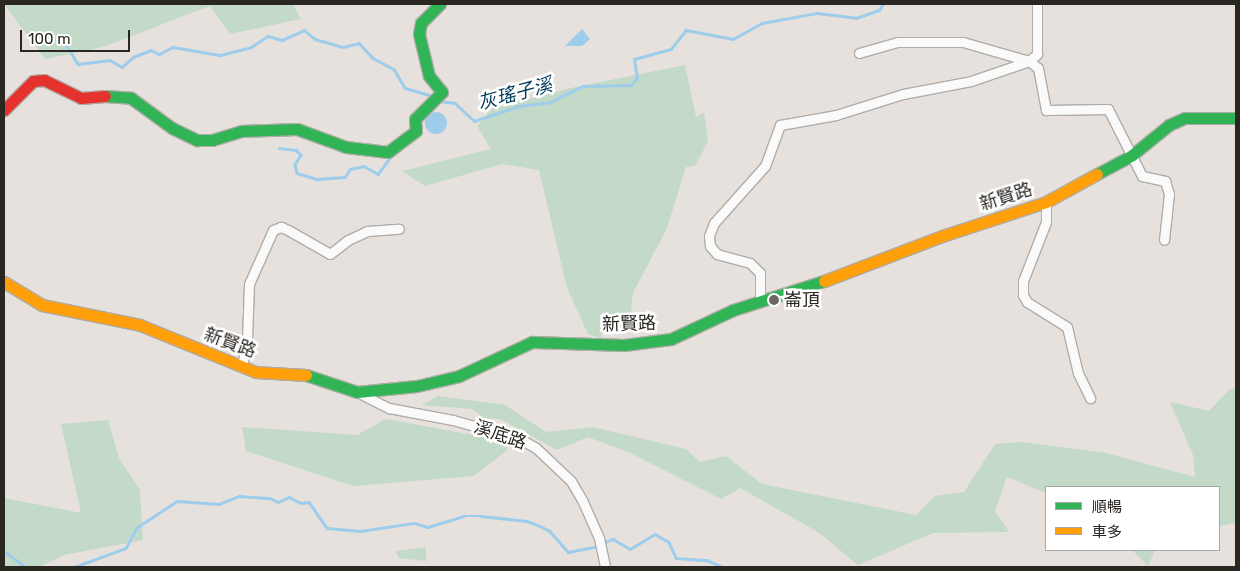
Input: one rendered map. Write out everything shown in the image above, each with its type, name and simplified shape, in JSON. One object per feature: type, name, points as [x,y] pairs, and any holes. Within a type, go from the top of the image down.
[{"type":"street","points":[[4,110],[34,81],[44,80],[81,98],[118,95],[131,98],[172,128],[197,140],[212,140],[241,131],[297,129],[346,147],[388,152],[416,131],[415,119],[442,92],[429,76],[419,34],[421,23],[440,4]]},
{"type":"street","points":[[760,302],[760,274],[750,263],[717,254],[710,246],[709,236],[714,223],[766,166],[780,125],[836,115],[903,94],[971,81],[1029,61],[1037,54],[1037,4]]},
{"type":"street","points":[[859,52],[896,42],[963,42],[1029,61],[1038,68],[1046,110],[1108,110],[1142,176],[1160,178],[1168,186],[1164,240]]},
{"type":"street","name":"新賢路","points":[[4,282],[42,305],[140,325],[256,372],[308,375],[357,392],[417,386],[459,376],[532,342],[624,345],[671,339],[733,310],[1046,202],[1132,155],[1169,124],[1185,118],[1236,118]]},
{"type":"street","points":[[1046,202],[1046,222],[1023,282],[1023,295],[1027,302],[1056,318],[1066,327],[1078,373],[1090,398]]},
{"type":"street","points":[[242,367],[247,339],[249,284],[273,230],[281,227],[330,254],[348,240],[367,231],[400,229]]},
{"type":"street","name":"溪底路","points":[[357,392],[389,408],[453,420],[520,439],[536,448],[571,481],[592,517],[600,540],[605,567]]},
{"type":"green space","points":[[4,4],[293,4],[301,19],[230,34],[210,6],[103,47],[45,59]]},
{"type":"green space","points":[[685,65],[696,117],[704,112],[708,141],[696,165],[686,167],[667,228],[633,293],[630,319],[602,319],[601,339],[588,334],[567,288],[539,170],[502,164],[425,186],[402,171],[491,149],[477,126],[492,109],[571,88]]},
{"type":"green space","points":[[1236,388],[1236,523],[1220,526],[1220,486],[1045,486],[1045,493],[1007,477],[995,511],[1009,532],[933,533],[858,565],[818,532],[740,488],[721,499],[630,453],[588,437],[557,450],[500,419],[483,418],[472,409],[422,405],[438,396],[505,405],[546,432],[593,427],[686,449],[700,462],[726,456],[762,484],[916,515],[935,496],[964,492],[995,444],[1023,442],[1106,453],[1195,477],[1193,455],[1170,402],[1209,411],[1229,390]]},
{"type":"green space","points":[[386,419],[511,442],[506,451],[474,476],[353,486],[246,451],[242,427],[357,435]]},
{"type":"green space","points":[[108,420],[119,458],[140,490],[143,540],[64,555],[39,567],[4,567],[4,498],[81,513],[61,424]]},
{"type":"green space","points":[[426,547],[426,561],[399,558],[396,551]]},
{"type":"green space","points":[[1133,551],[1155,551],[1148,566]]},
{"type":"water","points":[[582,29],[590,39],[582,46],[565,46]]},
{"type":"water","points":[[432,112],[440,112],[447,119],[447,127],[440,134],[432,134],[425,127],[425,119]]},
{"type":"waterway","name":"灰瑤子溪","points":[[439,101],[455,103],[474,121],[519,106],[550,102],[583,86],[631,85],[637,78],[634,59],[671,49],[686,30],[733,39],[762,23],[817,13],[856,18],[879,10],[883,4]]},
{"type":"waterway","name":"灰瑤子溪","points":[[65,43],[78,64],[110,60],[122,67],[133,57],[151,50],[159,54],[173,47],[220,55],[251,47],[268,36],[282,40],[304,30],[315,39],[343,47],[359,43],[373,58],[394,69],[405,88],[430,95]]},
{"type":"waterway","points":[[279,148],[296,150],[301,155],[295,165],[297,173],[317,179],[345,177],[350,169],[364,166],[378,174],[391,156]]},
{"type":"waterway","points":[[74,567],[126,548],[136,528],[177,501],[219,504],[239,496],[270,498],[278,502],[289,497],[301,503],[309,502],[327,528],[360,531],[414,523],[428,527],[463,516],[481,516],[527,521],[540,526],[550,531],[568,552],[598,546]]},
{"type":"waterway","points":[[603,543],[613,539],[630,549],[655,534],[669,542],[676,558],[707,560],[723,567]]},
{"type":"waterway","points":[[4,551],[26,567]]},
{"type":"waterway","points":[[57,567],[67,567]]},
{"type":"traffic: fast","points":[[105,96],[131,98],[172,128],[197,140],[212,140],[241,131],[297,129],[346,147],[388,152],[416,131],[415,119],[442,92],[429,76],[419,34],[421,23],[440,4]]},
{"type":"traffic: fast","points":[[1097,174],[1132,155],[1169,125],[1185,118],[1236,118]]},
{"type":"traffic: fast","points":[[306,375],[357,392],[417,386],[459,376],[532,342],[624,345],[671,339],[733,310],[824,281]]},
{"type":"traffic: slow","points":[[824,281],[942,236],[1046,202],[1097,174]]},
{"type":"traffic: slow","points":[[4,282],[42,305],[140,325],[256,372],[306,375]]},
{"type":"traffic: jam","points":[[4,110],[33,81],[44,80],[81,98],[105,96]]},
{"type":"place","name":"崙頂","points":[[774,300]]}]
